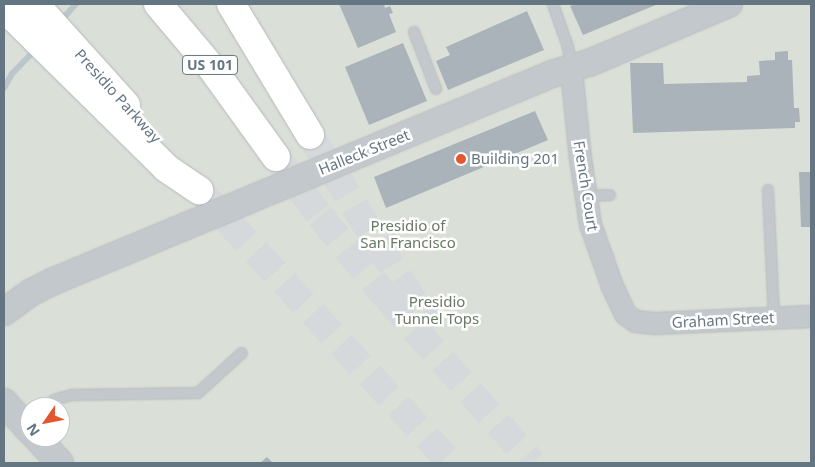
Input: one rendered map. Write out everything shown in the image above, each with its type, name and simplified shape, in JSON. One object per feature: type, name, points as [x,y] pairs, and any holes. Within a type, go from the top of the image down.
[{"type":"highway","name":"Presidio Parkway","points":[[36,4],[86,76],[175,159],[199,190]]},
{"type":"highway","name":"US 101","points":[[158,4],[211,67],[276,157]]},
{"type":"highway","points":[[233,7],[310,135]]},
{"type":"highway","points":[[4,8],[86,76]]},
{"type":"street","name":"Halleck Street","points":[[4,312],[32,292],[54,280],[552,74],[571,70],[716,6]]},
{"type":"street","name":"French Court","points":[[571,70],[585,196],[590,224],[612,286],[625,314],[635,321]]},
{"type":"street","name":"Graham Street","points":[[635,321],[655,323],[811,316]]},
{"type":"street","points":[[4,402],[20,419]]},
{"type":"street","points":[[46,447],[60,463]]},
{"type":"lane","points":[[552,4],[568,46],[571,70]]},
{"type":"lane","points":[[414,32],[436,89]]},
{"type":"lane","points":[[768,190],[774,318]]},
{"type":"lane","points":[[585,196],[610,195]]},
{"type":"lane","points":[[65,397],[72,395],[198,393],[242,353]]},
{"type":"green space","name":"Presidio of San Francisco","points":[[4,4],[811,4],[811,463],[4,463]]},
{"type":"building","points":[[339,4],[384,4],[385,8],[390,6],[393,13],[389,14],[396,32],[358,48]]},
{"type":"building","points":[[577,4],[658,4],[583,35],[570,6]]},
{"type":"building","points":[[527,11],[544,50],[448,90],[436,61],[450,55],[446,47]]},
{"type":"building","points":[[403,43],[427,101],[369,125],[345,67]]},
{"type":"building","points":[[788,51],[788,60],[792,60],[794,108],[799,108],[800,122],[795,122],[795,128],[633,133],[630,63],[663,63],[664,84],[747,82],[747,76],[760,75],[759,61],[775,60],[775,52]]},
{"type":"building","name":"Building 201","points":[[535,111],[548,140],[386,208],[374,177]]},
{"type":"building","points":[[799,172],[811,172],[811,227],[801,227]]},
{"type":"building","points":[[267,457],[273,463],[260,463]]},
{"type":"waterway","points":[[61,21],[76,4]]},
{"type":"waterway","points":[[4,88],[12,74],[35,50]]},
{"type":"tunnel","points":[[310,135],[430,327]]},
{"type":"tunnel","points":[[276,157],[320,216],[387,298],[533,463]]},
{"type":"tunnel","points":[[199,190],[451,463]]},
{"type":"place","name":"Building 201","points":[[461,159]]},
{"type":"park label","name":"Presidio Tunnel Tops","points":[[437,310]]}]
